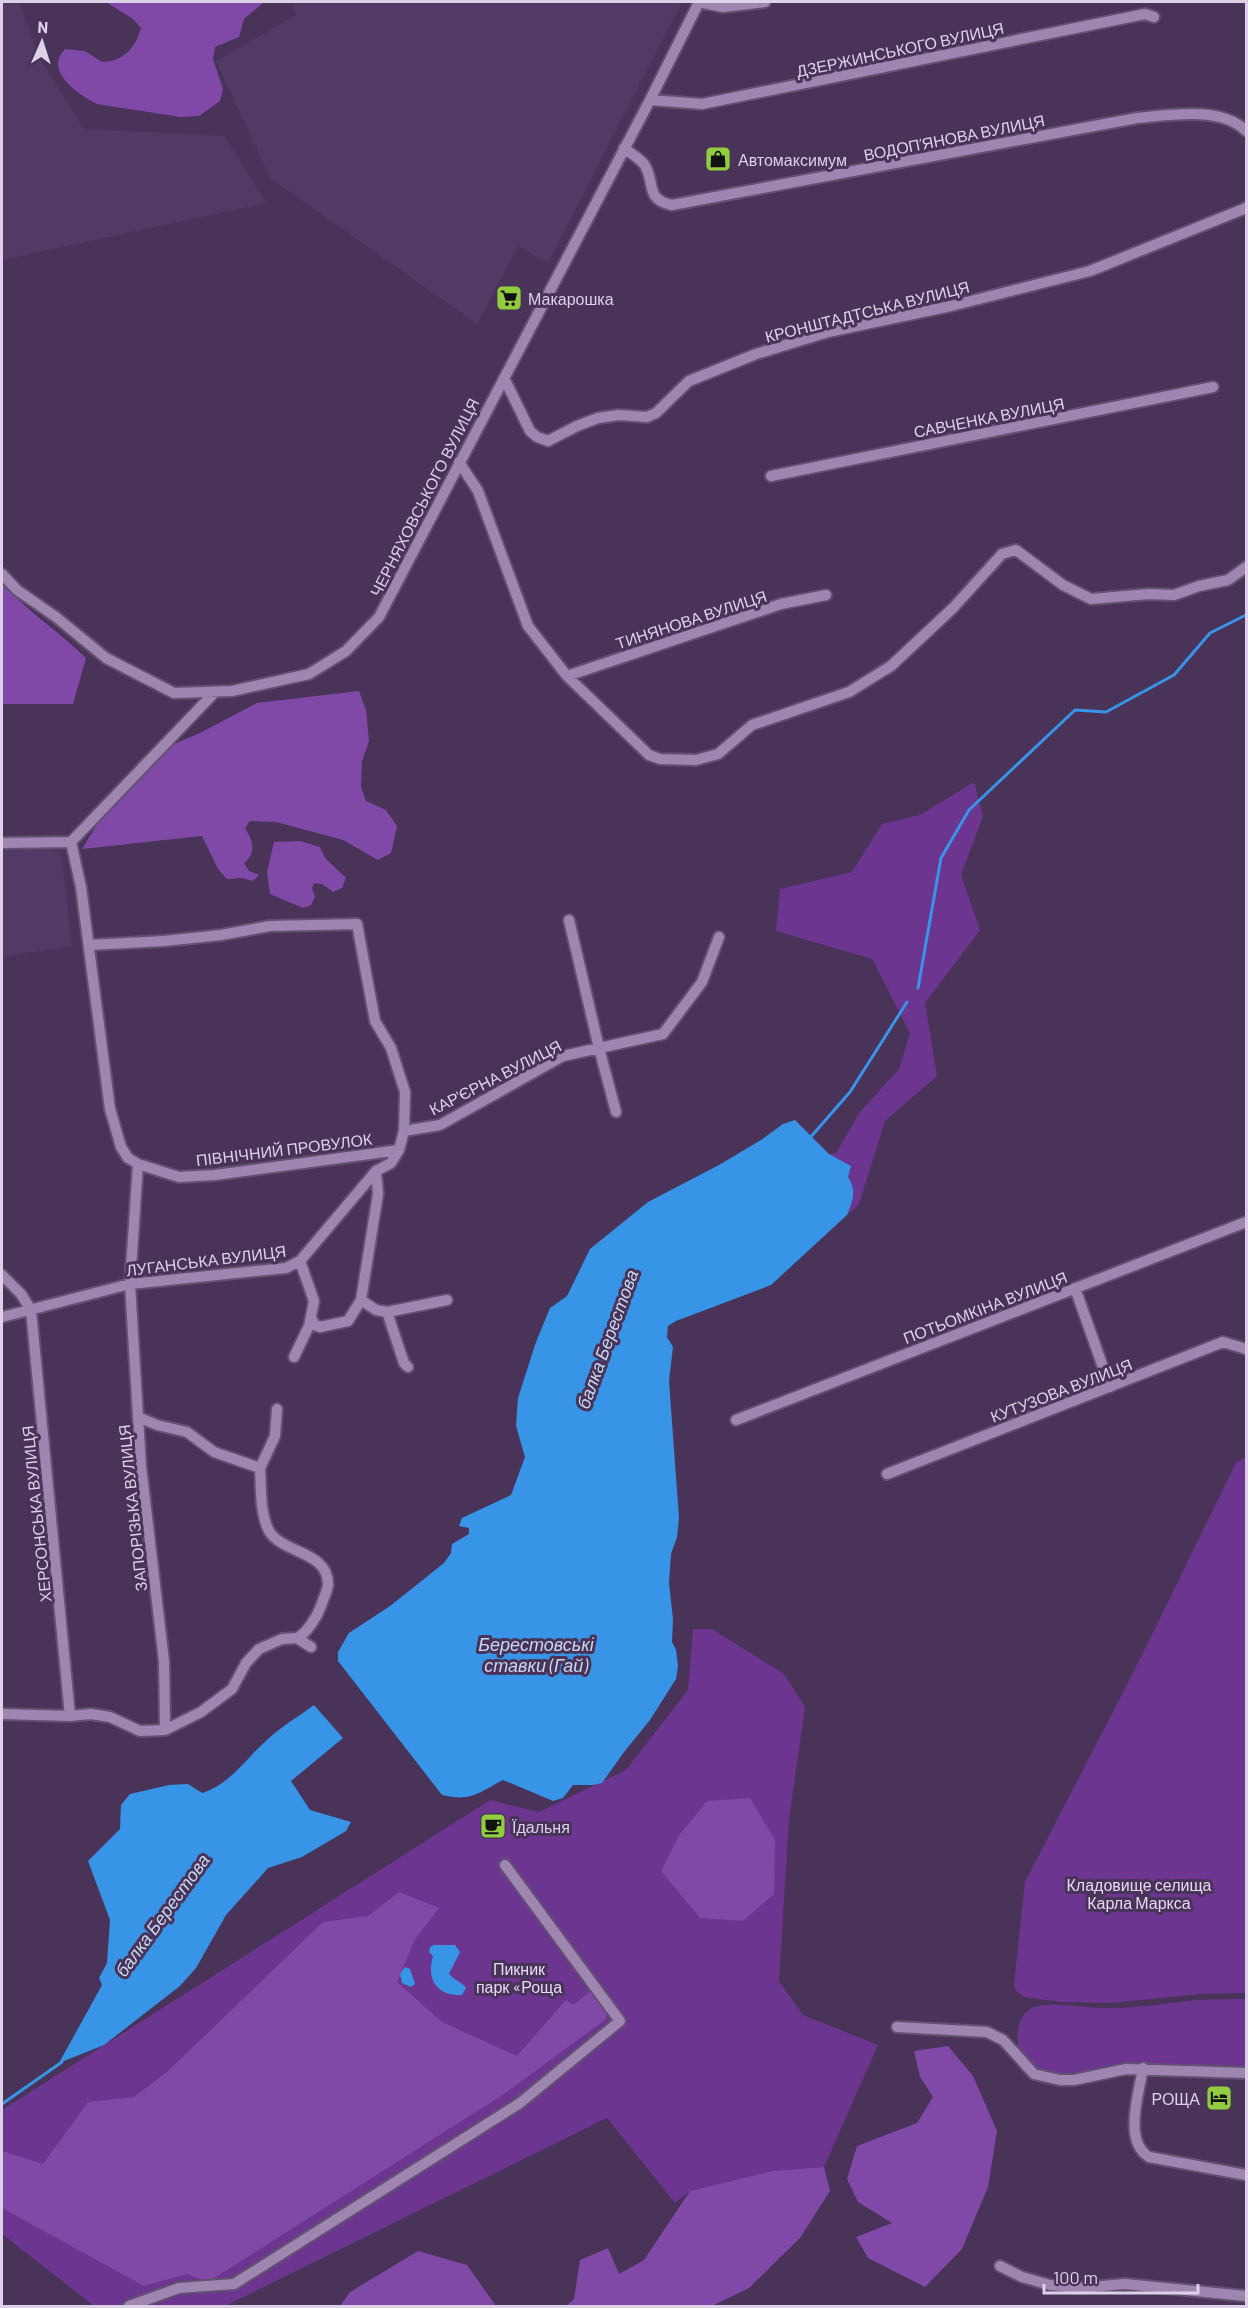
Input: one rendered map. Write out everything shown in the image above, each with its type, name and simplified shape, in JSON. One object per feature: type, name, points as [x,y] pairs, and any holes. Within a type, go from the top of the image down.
[{"type":"street","points":[[698,2],[723,7],[765,2]]},
{"type":"street","name":"ЧЕРНЯХОВСЬКОГО ВУЛИЦЯ","points":[[2,574],[17,590],[56,617],[106,658],[174,693],[250,688],[309,674],[346,651],[380,616],[650,100],[698,2]]},
{"type":"street","name":"ДЗЕРЖИНСЬКОГО ВУЛИЦЯ","points":[[650,100],[702,104],[1145,14],[1154,17]]},
{"type":"street","name":"ВОДОП’ЯНОВА ВУЛИЦЯ","points":[[624,148],[644,165],[654,194],[660,202],[672,205],[1137,118],[1196,113],[1239,124],[1246,131]]},
{"type":"street","name":"КРОНШТАДТСЬКА ВУЛИЦЯ","points":[[504,378],[530,430],[537,437],[548,441],[598,418],[619,415],[647,417],[657,413],[689,381],[756,354],[828,332],[951,306],[1090,271],[1246,208]]},
{"type":"street","name":"САВЧЕНКА ВУЛИЦЯ","points":[[771,476],[1213,387]]},
{"type":"street","points":[[459,462],[478,491],[528,626],[567,676],[649,755],[660,759],[696,760],[718,754],[752,725],[849,692],[891,666],[952,608],[1002,554],[1016,550],[1063,585],[1091,599],[1174,595],[1228,579],[1246,567]]},
{"type":"street","name":"ТИНЯНОВА ВУЛИЦЯ","points":[[567,676],[781,604],[826,595]]},
{"type":"street","points":[[2,843],[71,842],[215,692]]},
{"type":"street","points":[[71,842],[81,887],[110,1109],[121,1147],[128,1158],[138,1164]]},
{"type":"street","points":[[569,920],[616,1112]]},
{"type":"street","points":[[88,945],[164,941],[221,935],[270,926],[357,924],[375,1021],[391,1048],[405,1092],[404,1131],[399,1150]]},
{"type":"street","name":"КАР'ЄРНА ВУЛИЦЯ","points":[[404,1131],[440,1125],[563,1056],[663,1034],[702,982],[719,937]]},
{"type":"street","name":"ПІВНІЧНИЙ ПРОВУЛОК","points":[[138,1164],[179,1177],[215,1175],[399,1150]]},
{"type":"street","name":"ЛУГАНСЬКА ВУЛИЦЯ","points":[[2,1317],[130,1284],[286,1268],[300,1261],[376,1171],[391,1162],[399,1150]]},
{"type":"street","name":"ЗАПОРІЗЬКА ВУЛИЦЯ","points":[[138,1164],[130,1284],[141,1466],[164,1661],[165,1730]]},
{"type":"street","points":[[311,1318],[315,1325],[320,1327],[348,1321],[361,1300],[378,1194],[376,1171]]},
{"type":"street","name":"ПОТЬОМКІНА ВУЛИЦЯ","points":[[736,1420],[1246,1222]]},
{"type":"street","points":[[294,1357],[311,1318],[314,1300],[300,1261]]},
{"type":"street","points":[[2,1275],[21,1294],[31,1310]]},
{"type":"street","points":[[1075,1288],[1110,1387]]},
{"type":"street","points":[[361,1300],[376,1310],[387,1312],[447,1300]]},
{"type":"street","name":"ХЕРСОНСЬКА ВУЛИЦЯ","points":[[31,1310],[70,1716]]},
{"type":"street","points":[[387,1312],[404,1363],[408,1367]]},
{"type":"street","name":"КУТУЗОВА ВУЛИЦЯ","points":[[886,1473],[1222,1342],[1246,1349]]},
{"type":"street","points":[[2,1714],[70,1716],[91,1714],[110,1717],[140,1731],[165,1730],[201,1712],[232,1689],[246,1663],[259,1649],[282,1639],[297,1638],[303,1635],[320,1610],[328,1584],[324,1568],[314,1559],[283,1543],[270,1533],[264,1517],[260,1468],[275,1437],[277,1409]]},
{"type":"street","points":[[138,1417],[157,1425],[187,1432],[214,1452],[260,1468]]},
{"type":"street","points":[[297,1638],[311,1647]]},
{"type":"street","points":[[129,2307],[179,2288],[234,2284],[520,2103],[620,2021],[505,1865]]},
{"type":"street","points":[[897,2027],[987,2032],[1003,2040],[1034,2074],[1060,2080],[1074,2080],[1111,2070],[1143,2068],[1246,2073]]},
{"type":"street","points":[[1143,2068],[1133,2132],[1143,2153],[1149,2157],[1246,2175]]},
{"type":"street","points":[[1000,2266],[1016,2275],[1050,2285],[1079,2288],[1125,2284],[1246,2296]]},
{"type":"street","points":[[1234,2307],[1235,2295]]},
{"type":"shaded area","points":[[2,2],[19,2],[39,57],[84,129],[225,136],[266,203],[2,260]]},
{"type":"shaded area","points":[[106,2],[264,2],[244,19],[239,37],[215,47],[213,59],[223,89],[220,101],[199,116],[180,117],[97,104],[81,95],[61,74],[58,66],[59,57],[65,49],[85,51],[102,62],[122,56],[136,41],[141,28],[133,19]]},
{"type":"shaded area","points":[[292,2],[682,2],[548,263],[518,246],[477,324],[270,178],[216,61],[296,15]]},
{"type":"shaded area","points":[[2,584],[86,658],[73,704],[2,704]]},
{"type":"shaded area","points":[[359,691],[366,710],[369,741],[362,761],[361,787],[366,801],[386,810],[397,826],[391,853],[378,860],[343,840],[276,822],[250,821],[245,828],[252,842],[252,851],[244,863],[249,871],[259,875],[253,881],[242,878],[227,879],[218,869],[202,836],[82,849],[118,790],[160,750],[200,733],[257,703]]},
{"type":"shaded area","points":[[300,841],[320,847],[325,858],[346,878],[342,888],[333,892],[322,884],[314,883],[312,888],[315,897],[311,905],[303,908],[270,894],[267,872],[274,842]]},
{"type":"shaded area","points":[[42,849],[61,851],[72,946],[2,957],[2,851]]},
{"type":"shaded area","points":[[750,1798],[775,1840],[774,1894],[743,1921],[700,1918],[661,1871],[680,1834],[707,1801]]},
{"type":"shaded area","points":[[399,1892],[439,1908],[415,1939],[397,1982],[442,2022],[517,2056],[566,2000],[573,2005],[591,1991],[607,2008],[606,2019],[504,2094],[208,2282],[187,2274],[144,2286],[2,2208],[2,2151],[43,2164],[88,2102],[134,2097],[167,2072],[323,1922],[368,1916]]},
{"type":"shaded area","points":[[948,2046],[973,2076],[997,2131],[988,2187],[962,2249],[925,2287],[868,2258],[856,2237],[892,2223],[858,2202],[847,2179],[857,2146],[917,2123],[933,2097],[920,2077],[914,2051]]},
{"type":"shaded area","points":[[824,2167],[830,2191],[800,2238],[749,2288],[712,2306],[566,2306],[574,2299],[580,2260],[608,2248],[619,2274],[644,2260],[690,2191],[772,2171]]},
{"type":"shaded area","points":[[418,2251],[467,2265],[496,2306],[340,2306],[350,2292]]},
{"type":"green space","points":[[974,782],[983,816],[961,875],[980,930],[925,1003],[937,1076],[885,1121],[859,1204],[847,1215],[853,1196],[848,1177],[850,1166],[829,1154],[836,1153],[860,1112],[899,1069],[910,1033],[872,959],[776,931],[780,889],[852,872],[882,824],[920,815]]},
{"type":"green space","name":"Кладовище селища Карла Маркса","points":[[1246,1457],[1246,1993],[1200,1994],[1111,2003],[1061,2002],[1024,1997],[1016,1991],[1014,1985],[1025,1882],[1134,1671],[1236,1463]]},
{"type":"green space","name":"Пикник парк «Роща","points":[[693,1629],[712,1629],[784,1674],[805,1707],[789,1819],[779,1981],[803,2015],[878,2045],[824,2167],[772,2171],[690,2191],[675,2203],[607,2118],[225,2306],[94,2306],[2,2234],[2,2110],[490,1800],[539,1812],[626,1770],[688,1690]]},
{"type":"green space","points":[[1246,1999],[1246,2068],[1143,2064],[1118,2065],[1078,2073],[1058,2074],[1044,2071],[1031,2064],[1022,2055],[1018,2045],[1019,2026],[1024,2014],[1041,2005],[1121,2008],[1197,2000]]},
{"type":"water","name":"Берестовські ставки (Гай)","points":[[795,1120],[829,1154],[851,1166],[848,1177],[853,1196],[847,1215],[771,1285],[668,1326],[667,1337],[673,1347],[669,1381],[679,1518],[677,1537],[671,1554],[669,1583],[673,1619],[672,1642],[676,1650],[678,1666],[676,1679],[650,1720],[602,1783],[573,1785],[563,1798],[553,1801],[503,1780],[467,1797],[442,1795],[338,1661],[338,1652],[349,1633],[390,1606],[444,1563],[451,1553],[452,1544],[469,1534],[469,1528],[459,1526],[462,1518],[511,1495],[525,1457],[516,1426],[518,1398],[536,1342],[550,1308],[567,1296],[590,1249],[648,1202],[719,1165],[783,1124]]},
{"type":"water","points":[[314,1705],[343,1738],[291,1781],[310,1810],[351,1822],[346,1831],[302,1857],[268,1868],[226,1915],[196,1968],[180,1986],[104,2045],[59,2063],[102,1985],[99,1978],[107,1963],[110,1920],[88,1861],[120,1829],[121,1805],[130,1794],[169,1785],[188,1784],[202,1793],[212,1789],[238,1770],[273,1734]]},
{"type":"water","points":[[455,1945],[460,1952],[449,1974],[466,1988],[462,1995],[446,1993],[436,1985],[431,1972],[433,1956],[429,1952],[430,1947]]},
{"type":"water","points":[[405,1967],[410,1969],[415,1984],[411,1987],[402,1983],[400,1974]]},
{"type":"waterway","name":"балка Берестова","points":[[918,988],[941,858],[969,810],[1075,710],[1106,712],[1174,675],[1210,633],[1246,615]]},
{"type":"waterway","name":"балка Берестова","points":[[809,1139],[850,1092],[907,1002]]},
{"type":"waterway","name":"балка Берестова","points":[[2,2104],[62,2062]]},
{"type":"place","name":"Автомаксимум","points":[[718,159]]},
{"type":"place","name":"Макарошка","points":[[509,298]]},
{"type":"place","name":"Їдальня","points":[[493,1826]]},
{"type":"place","name":"РОЩА","points":[[1219,2098]]}]
